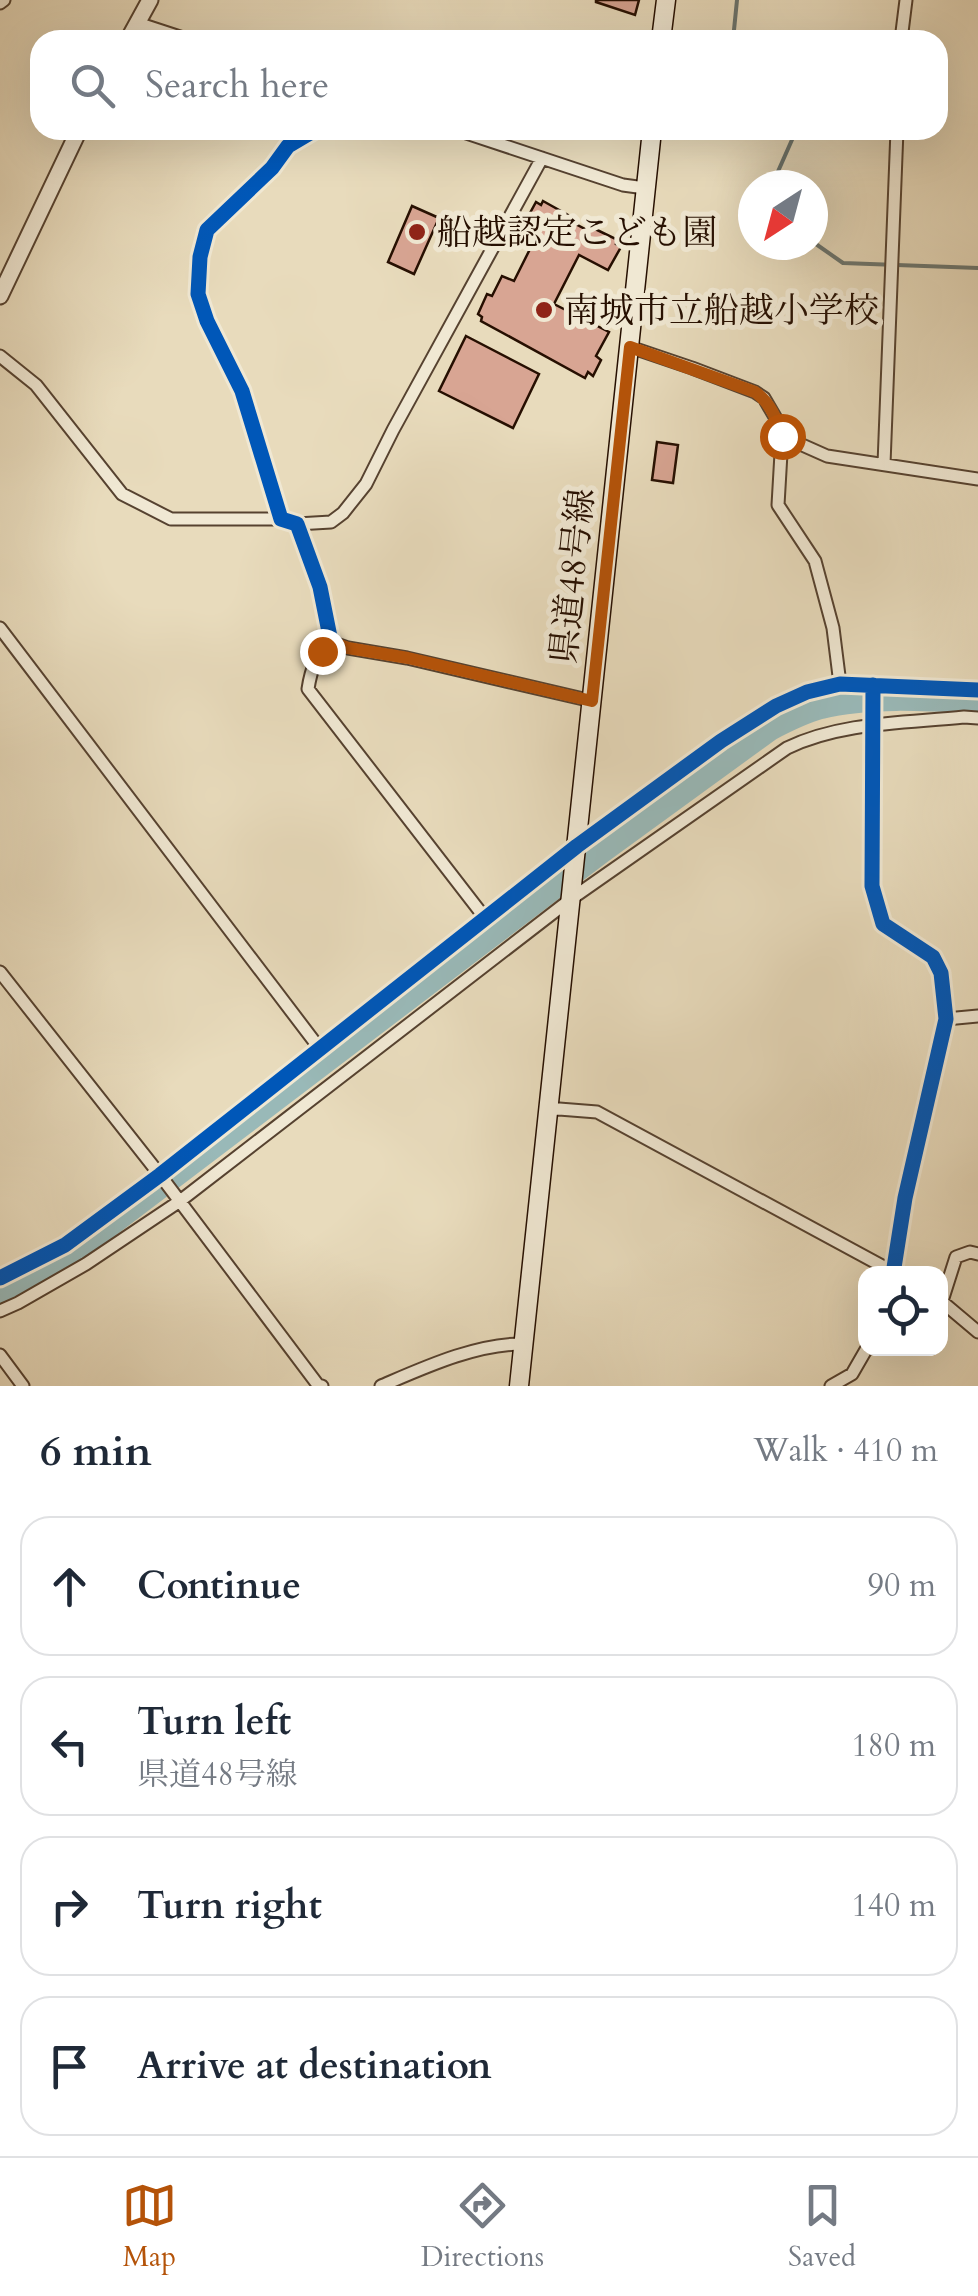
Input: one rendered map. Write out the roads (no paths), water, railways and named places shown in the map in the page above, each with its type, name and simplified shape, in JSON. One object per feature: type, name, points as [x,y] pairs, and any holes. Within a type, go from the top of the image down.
[{"type":"main road","points":[[663,30],[666,0]]},
{"type":"main road","name":"県道48号線","points":[[520,1386],[651,140]]},
{"type":"street","points":[[134,30],[150,0]]},
{"type":"street","points":[[902,30],[906,0]]},
{"type":"street","points":[[138,23],[159,30]]},
{"type":"street","points":[[0,296],[74,140]]},
{"type":"street","points":[[281,519],[242,392],[206,321],[198,294],[200,257],[207,230],[298,140]]},
{"type":"street","points":[[487,140],[622,185],[645,188]]},
{"type":"street","points":[[884,464],[897,140]]},
{"type":"street","points":[[0,356],[36,385],[122,494],[172,519],[331,522],[344,513],[366,484],[542,158]]},
{"type":"street","points":[[630,347],[764,398],[782,436],[778,505],[815,561],[833,628],[840,684]]},
{"type":"street","points":[[782,436],[827,456],[978,479]]},
{"type":"street","points":[[297,524],[320,586],[331,642],[312,667],[308,689],[486,918]]},
{"type":"street","points":[[0,628],[320,1050]]},
{"type":"street","points":[[331,642],[592,701]]},
{"type":"street","points":[[0,1278],[65,1245],[486,918],[721,741],[776,706],[807,692],[840,684],[978,690]]},
{"type":"street","points":[[872,685],[872,886],[882,924],[934,957],[941,973],[946,1019],[905,1198],[896,1266]]},
{"type":"street","points":[[0,1311],[86,1264],[180,1201],[572,895],[787,748],[811,736],[871,726],[978,718]]},
{"type":"street","points":[[0,972],[160,1174],[319,1386]]},
{"type":"street","points":[[946,1019],[978,1016]]},
{"type":"street","points":[[549,1110],[596,1112],[882,1266]]},
{"type":"street","points":[[948,1280],[956,1257],[970,1252],[978,1254]]},
{"type":"street","points":[[948,1307],[978,1332]]},
{"type":"street","points":[[381,1386],[470,1353],[524,1344]]},
{"type":"street","points":[[0,1355],[23,1386]]},
{"type":"street","points":[[831,1386],[852,1374],[862,1356]]},
{"type":"waterway","points":[[734,30],[737,0]]},
{"type":"waterway","points":[[779,170],[792,140]]},
{"type":"waterway","points":[[828,252],[843,263],[978,268]]},
{"type":"waterway","points":[[0,1293],[63,1261],[601,853],[770,730],[808,712],[839,704],[899,700],[978,703]]},
{"type":"place","name":"船越認定こども園","points":[[417,232]]},
{"type":"place","name":"南城市立船越小学校","points":[[544,310]]}]
